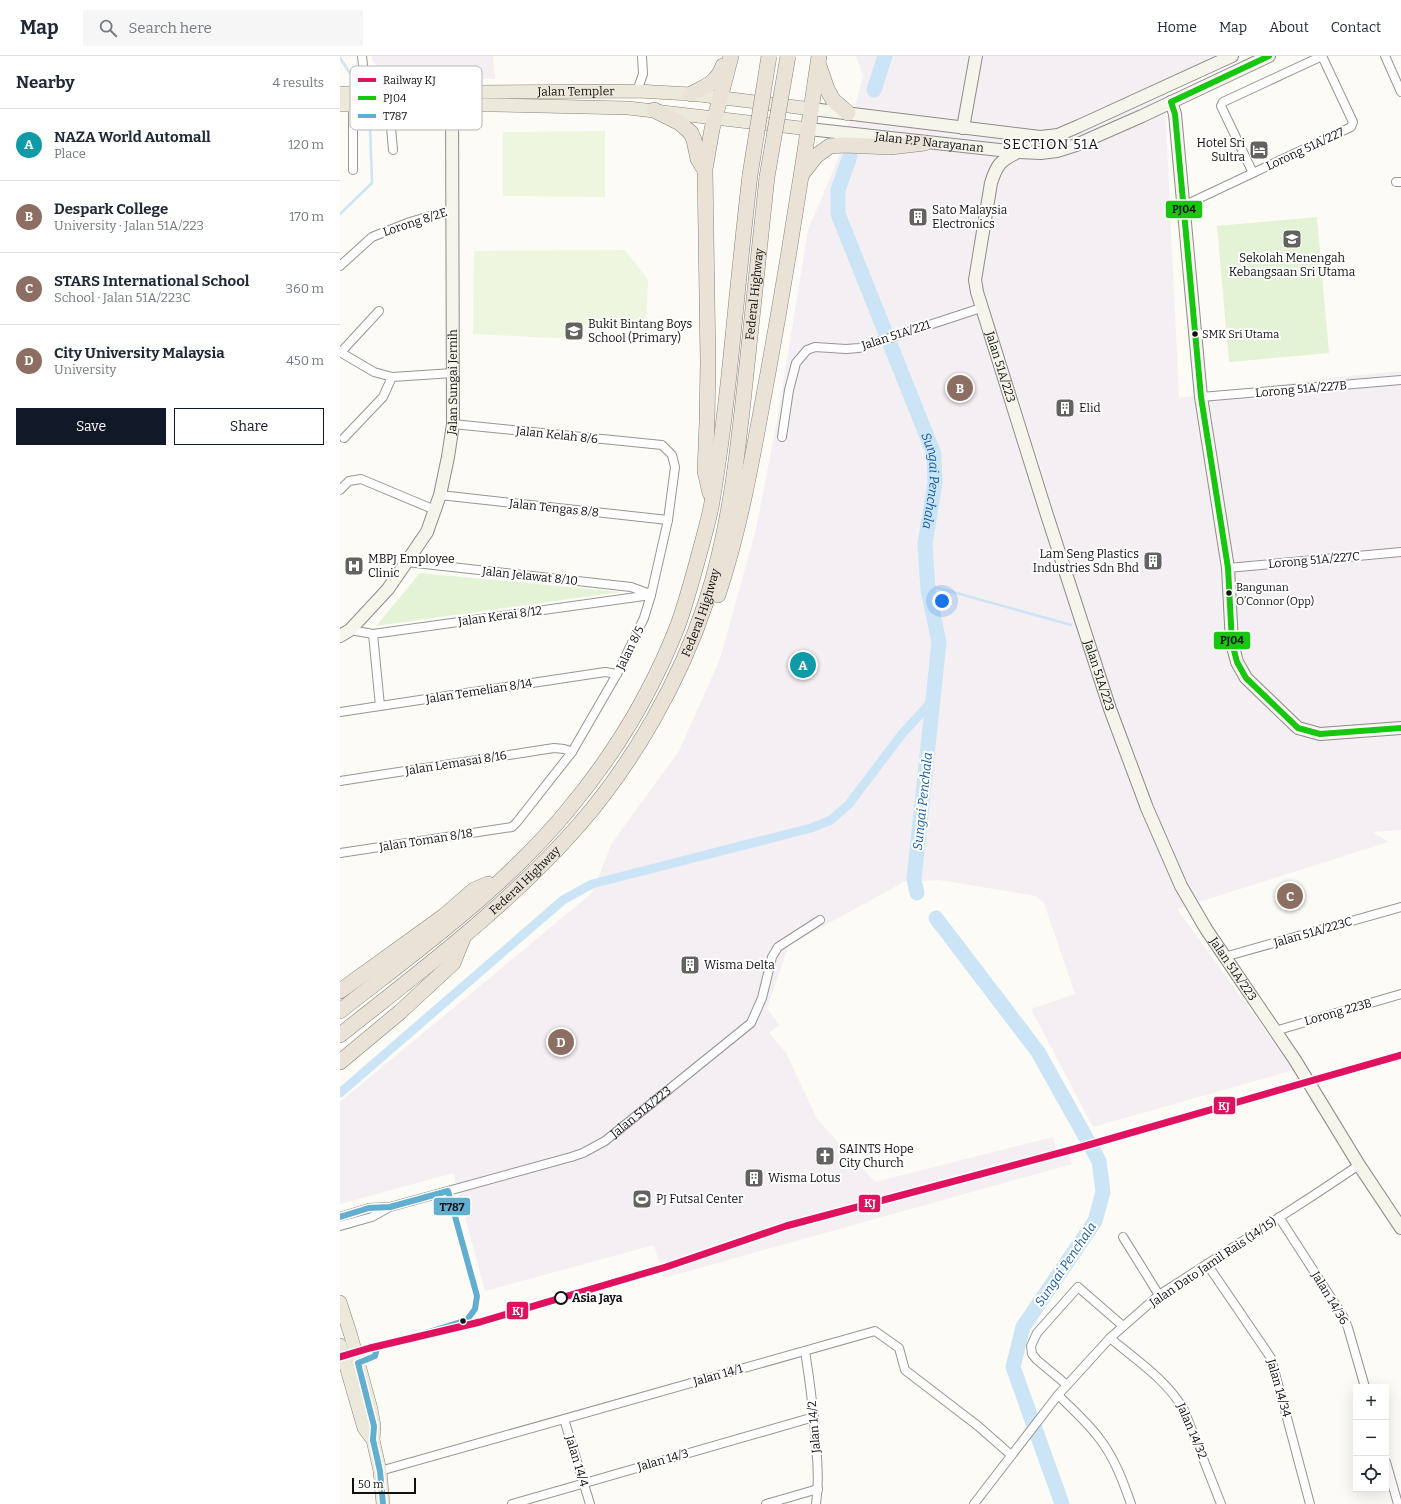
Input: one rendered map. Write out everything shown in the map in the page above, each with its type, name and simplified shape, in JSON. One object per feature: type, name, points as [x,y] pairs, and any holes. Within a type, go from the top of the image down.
[{"type":"highway","points":[[691,94],[720,76],[727,56]]},
{"type":"highway","points":[[712,504],[705,471],[708,362],[705,170],[707,151],[714,118],[731,56]]},
{"type":"highway","name":"Federal Highway","points":[[340,1011],[449,926],[505,876],[567,812],[605,763],[638,710],[666,653],[678,625],[693,580],[712,504],[725,409],[750,175],[769,56]]},
{"type":"highway","name":"Federal Highway","points":[[340,1035],[464,937],[519,888],[565,841],[606,792],[654,718],[684,657],[702,615],[719,556],[730,504],[742,411],[767,178],[788,56]]},
{"type":"highway","points":[[702,615],[718,596],[743,505],[802,175],[819,60]]},
{"type":"highway","points":[[819,60],[827,89],[833,100],[848,114]]},
{"type":"highway","points":[[654,110],[680,124],[690,133],[694,140],[698,159],[705,170]]},
{"type":"highway","points":[[802,175],[816,156],[830,146],[845,145],[890,147],[925,143]]},
{"type":"highway","points":[[340,991],[444,916],[474,890],[505,876]]},
{"type":"highway","points":[[340,1062],[400,1012],[453,963],[464,937]]},
{"type":"main road","name":"Jalan Templer","points":[[482,98],[637,91],[691,94],[812,109]]},
{"type":"main road","name":"Jalan Templer","points":[[482,100],[654,110],[808,129]]},
{"type":"main road","points":[[340,1302],[371,1409],[374,1426],[373,1440],[380,1471],[383,1504]]},
{"type":"main road","points":[[340,1345],[364,1428],[373,1440]]},
{"type":"street","points":[[362,56],[363,66]]},
{"type":"street","points":[[637,91],[643,74],[642,56]]},
{"type":"street","points":[[963,128],[976,56]]},
{"type":"street","name":"Jalan P.P Narayanan","points":[[812,109],[1040,137],[1058,135],[1232,56]]},
{"type":"street","name":"Jalan P.P Narayanan","points":[[808,129],[1018,152],[1041,153],[1058,151],[1094,137],[1269,56]]},
{"type":"street","name":"Lorong 51A/227","points":[[1183,206],[1351,127],[1353,122],[1322,56],[1223,102],[1221,106],[1253,173]]},
{"type":"street","points":[[1385,56],[1401,92]]},
{"type":"street","points":[[1171,102],[1175,114],[1201,397],[1228,568],[1232,642],[1237,662],[1246,678],[1290,722],[1298,728],[1314,733],[1401,728]]},
{"type":"street","points":[[353,130],[353,170]]},
{"type":"street","points":[[391,130],[393,150]]},
{"type":"street","name":"Jalan Sungai Jernih","points":[[345,633],[388,589],[407,562],[427,532],[440,495],[453,424],[452,130]]},
{"type":"street","name":"Jalan 51A/223","points":[[1018,152],[1005,159],[996,168],[991,183],[975,280],[981,308],[1086,637],[1128,760],[1181,886],[1196,913],[1224,957],[1275,1030],[1359,1165],[1401,1228]]},
{"type":"street","name":"Lorong 8/2E","points":[[340,266],[372,237],[410,222],[453,210]]},
{"type":"street","name":"Jalan 51A/221","points":[[782,436],[789,390],[796,363],[807,350],[815,347],[846,349],[867,346],[981,308]]},
{"type":"street","points":[[379,310],[341,354],[374,372],[392,376],[453,373]]},
{"type":"street","points":[[344,438],[383,398],[392,376]]},
{"type":"street","name":"Lorong 51A/227B","points":[[1201,397],[1401,380]]},
{"type":"street","name":"Jalan Kelah 8/6","points":[[453,424],[662,445]]},
{"type":"street","name":"Jalan 8/5","points":[[512,827],[572,752],[617,674],[644,618],[651,595],[668,520],[675,467],[672,455],[662,445]]},
{"type":"street","points":[[340,490],[349,481],[361,478],[435,510]]},
{"type":"street","name":"Jalan Tengas 8/8","points":[[440,495],[668,520]]},
{"type":"street","name":"Lorong 51A/227C","points":[[1228,568],[1401,552]]},
{"type":"street","name":"Jalan Jelawat 8/10","points":[[407,562],[631,587],[651,595]]},
{"type":"street","name":"Jalan Kerai 8/12","points":[[345,633],[373,634],[651,595]]},
{"type":"street","points":[[373,634],[380,706]]},
{"type":"street","name":"Jalan Temelian 8/14","points":[[340,712],[605,672],[617,674]]},
{"type":"street","name":"Jalan Lemasai 8/16","points":[[340,781],[554,748],[572,752]]},
{"type":"street","name":"Jalan Toman 8/18","points":[[340,853],[512,827]]},
{"type":"street","name":"Jalan 51A/223C","points":[[1224,957],[1401,907]]},
{"type":"street","name":"Jalan 51A/223","points":[[340,1217],[369,1208],[390,1207],[571,1157],[583,1153],[605,1141],[751,1023],[762,998],[772,957],[778,947],[820,920]]},
{"type":"street","name":"Lorong 223B","points":[[1275,1030],[1401,994]]},
{"type":"street","name":"Jalan Dato Jamil Rais (14/15)","points":[[974,1504],[1058,1395],[1110,1338],[1123,1326],[1159,1295],[1359,1165]]},
{"type":"street","name":"Jalan 51A/223","points":[[340,1226],[372,1217],[390,1207]]},
{"type":"street","name":"Jalan 14/36","points":[[1279,1217],[1344,1318],[1364,1384]]},
{"type":"street","points":[[1123,1237],[1159,1295]]},
{"type":"street","name":"Jalan 14/34","points":[[1207,1264],[1271,1358],[1310,1504]]},
{"type":"street","points":[[1067,1385],[1037,1360],[1032,1354],[1031,1346],[1037,1333],[1078,1287],[1123,1326]]},
{"type":"street","name":"Jalan 14/1","points":[[380,1471],[875,1331],[899,1348],[905,1370],[1013,1452]]},
{"type":"street","name":"Jalan 14/32","points":[[1110,1338],[1159,1379],[1178,1398],[1221,1504]]},
{"type":"street","name":"Jalan 14/2","points":[[805,1351],[814,1417],[818,1490],[816,1504]]},
{"type":"street","points":[[1058,1395],[1102,1442],[1120,1475],[1131,1504]]},
{"type":"street","name":"Jalan 14/3","points":[[512,1504],[814,1417]]},
{"type":"street","name":"Jalan 14/4","points":[[564,1419],[590,1504]]},
{"type":"street","points":[[1389,1472],[1398,1504]]},
{"type":"street","points":[[766,1504],[818,1490]]},
{"type":"shaded area","points":[[372,56],[493,56],[495,79],[482,79],[482,66],[377,66],[372,61]]},
{"type":"shaded area","points":[[856,56],[1214,56],[1164,82],[1179,398],[1338,377],[1401,371],[1401,830],[1373,832],[1388,842],[1177,909],[1294,1070],[1093,1127],[1031,1009],[1075,994],[1044,903],[1036,896],[939,880],[904,882],[789,945],[767,1008],[779,1025],[769,1033],[786,1053],[817,1119],[875,1182],[1053,1137],[1057,1150],[1067,1148],[1072,1164],[664,1278],[654,1245],[485,1291],[453,1173],[340,1204],[340,1102],[592,893],[612,843],[679,751],[720,659],[756,529],[777,421],[808,230],[836,164],[856,104],[863,75]]},
{"type":"green space","points":[[605,131],[605,197],[503,196],[503,132]]},
{"type":"green space","points":[[1317,217],[1329,353],[1229,362],[1217,226]]},
{"type":"green space","points":[[625,250],[648,280],[646,331],[580,325],[575,339],[473,334],[474,251]]},
{"type":"green space","points":[[420,573],[620,592],[376,626]]},
{"type":"waterway","name":"Sungai Penchala","points":[[874,90],[885,56]]},
{"type":"waterway","points":[[340,58],[350,73]]},
{"type":"waterway","points":[[340,214],[372,183],[370,130]]},
{"type":"waterway","name":"Sungai Penchala","points":[[850,156],[838,190],[838,214],[934,454],[935,483],[925,544],[928,590],[939,642],[914,879],[917,893]]},
{"type":"waterway","points":[[928,585],[1071,625]]},
{"type":"waterway","points":[[340,1093],[563,900],[592,884],[811,828],[831,820],[849,804],[902,734],[934,699]]},
{"type":"waterway","name":"Sungai Penchala","points":[[936,918],[1038,1052],[1099,1161],[1103,1192],[1095,1221],[1023,1327],[1013,1367],[1062,1504]]},
{"type":"rail line","name":"KJ","points":[[340,1357],[370,1348],[480,1322],[666,1267],[786,1226],[1078,1148],[1401,1055]]},
{"type":"transit line","name":"PJ04","points":[[1269,56],[1171,102],[1175,114],[1201,397],[1228,568],[1232,643],[1237,662],[1246,678],[1298,728],[1320,734],[1401,728]]},
{"type":"transit line","name":"T787","points":[[340,1217],[369,1208],[390,1207],[448,1191],[477,1296],[475,1309],[467,1320],[377,1348],[375,1356],[358,1363],[374,1426],[373,1440],[380,1471],[383,1504]]},
{"type":"place","name":"Hotel Sri Sultra","points":[[1259,150]]},
{"type":"place","name":"Sato Malaysia Electronics","points":[[918,217]]},
{"type":"place","name":"Sekolah Menengah Kebangsaan Sri Utama","points":[[1292,239]]},
{"type":"place","name":"Bukit Bintang Boys School (Primary)","points":[[574,331]]},
{"type":"place","name":"SMK Sri Utama","points":[[1195,334]]},
{"type":"place","name":"Despark College","points":[[960,388]]},
{"type":"place","name":"Elid","points":[[1065,408]]},
{"type":"place","name":"Lam Seng Plastics Industries Sdn Bhd","points":[[1153,561]]},
{"type":"place","name":"MBPJ Employee Clinic","points":[[354,566]]},
{"type":"place","name":"Bangunan O’Connor (Opp)","points":[[1229,593]]},
{"type":"place","name":"NAZA World Automall","points":[[803,665]]},
{"type":"place","name":"STARS International School","points":[[1290,896]]},
{"type":"place","name":"Wisma Delta","points":[[690,965]]},
{"type":"place","name":"City University Malaysia","points":[[561,1042]]},
{"type":"place","name":"SAINTS Hope City Church","points":[[825,1156]]},
{"type":"place","name":"Wisma Lotus","points":[[754,1178]]},
{"type":"place","name":"PJ Futsal Center","points":[[642,1199]]},
{"type":"place","name":"Asia Jaya","points":[[561,1298]]},
{"type":"district","name":"SECTION 51A","points":[[1051,144]]}]
